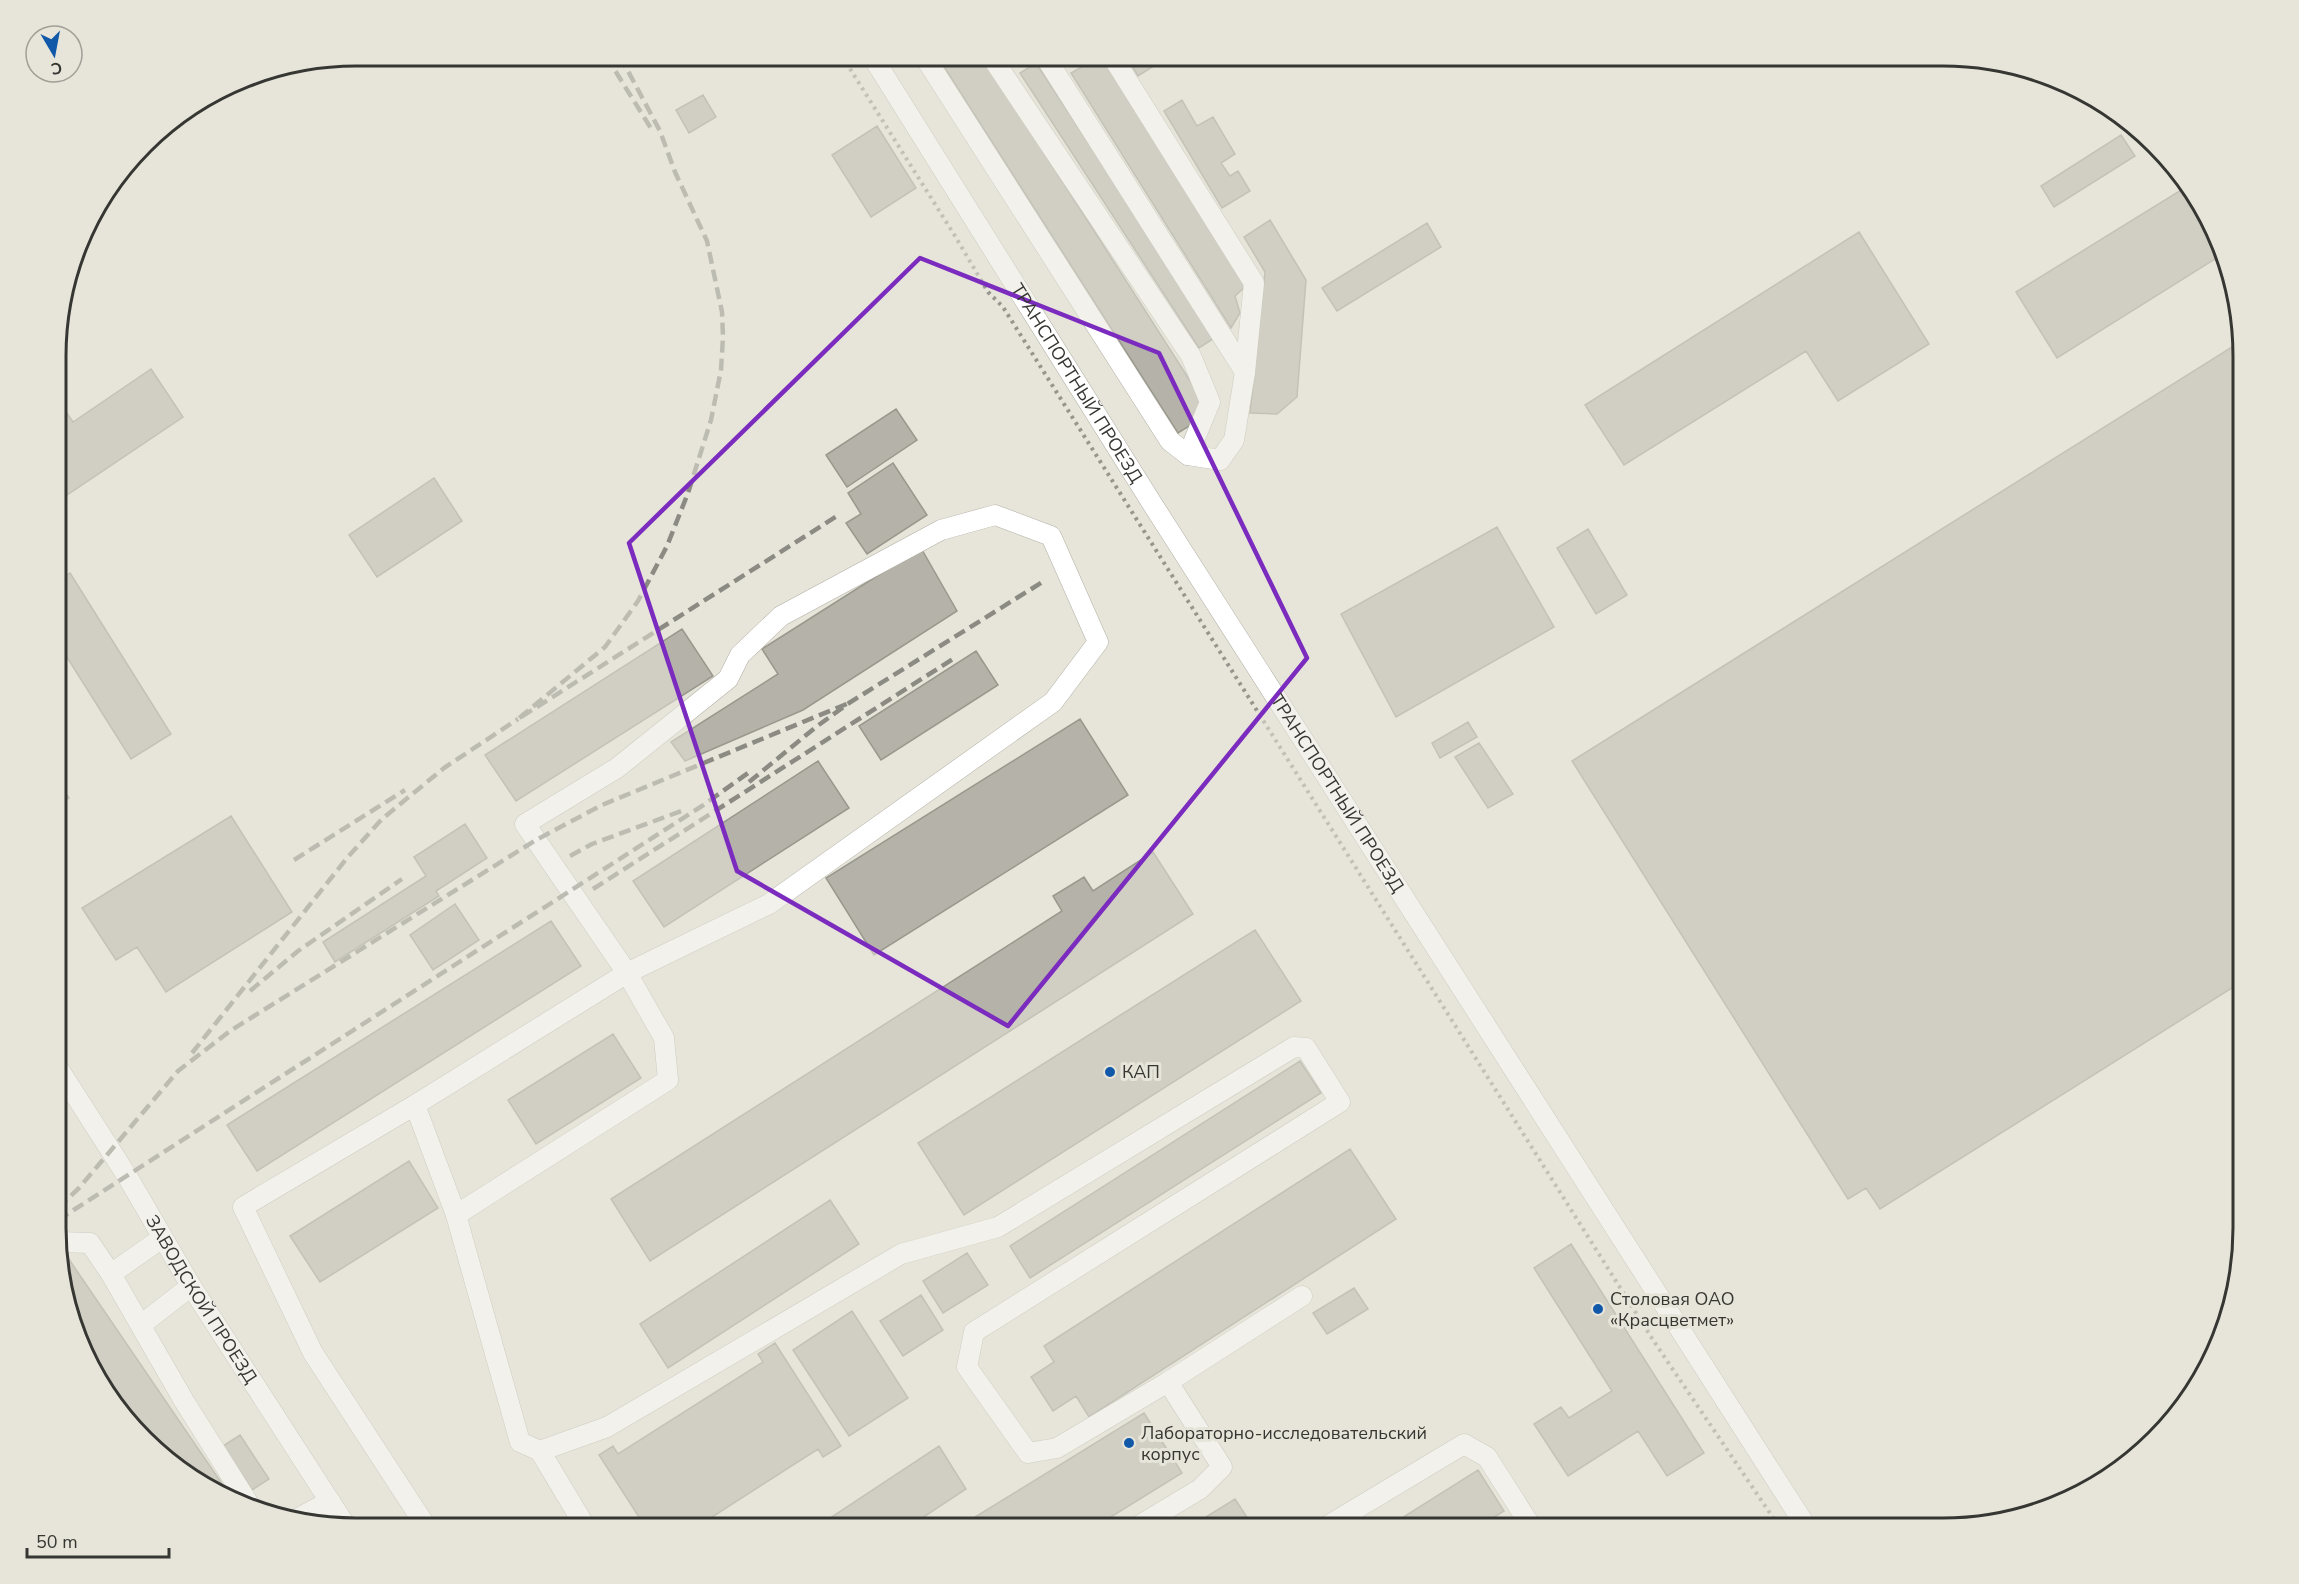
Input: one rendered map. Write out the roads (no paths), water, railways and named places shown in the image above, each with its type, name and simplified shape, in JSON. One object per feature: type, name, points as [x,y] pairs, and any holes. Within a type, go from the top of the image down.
[{"type":"street","name":"ТРАНСПОРТНЫЙ ПРОЕЗД","points":[[878,66],[1153,505],[1802,1518]]},
{"type":"street","points":[[930,66],[1170,441],[1188,455],[1220,460],[1234,440],[1245,372],[1254,283],[1118,66]]},
{"type":"street","points":[[998,66],[1191,356],[1210,402],[1188,455]]},
{"type":"street","points":[[1057,66],[1245,372]]},
{"type":"street","points":[[420,1518],[313,1353],[243,1207],[415,1105],[627,973],[769,904],[1053,702],[1098,642],[1051,536],[995,515],[941,530],[781,616],[740,655],[728,679],[617,768],[525,824],[627,973],[664,1038],[668,1080],[456,1215]]},
{"type":"street","points":[[540,1451],[608,1427],[901,1254],[998,1227],[1294,1047],[1306,1048],[1340,1102],[974,1332],[967,1367],[1028,1453],[1057,1448],[1168,1382],[1302,1296]]},
{"type":"street","name":"ЗАВОДСКОЙ ПРОЕЗД","points":[[66,1083],[128,1176],[191,1286],[340,1517]]},
{"type":"street","points":[[415,1105],[456,1215],[520,1442],[540,1451],[580,1518]]},
{"type":"street","points":[[111,1274],[162,1238]]},
{"type":"street","points":[[67,1242],[90,1243],[111,1274],[184,1401],[243,1495]]},
{"type":"street","points":[[141,1325],[191,1286]]},
{"type":"street","points":[[1152,1518],[1200,1489],[1222,1467],[1168,1382]]},
{"type":"street","points":[[1341,1518],[1464,1444],[1487,1457],[1526,1518]]},
{"type":"street","points":[[307,1514],[330,1501]]},
{"type":"railway","points":[[612,66],[652,130]]},
{"type":"railway","points":[[625,66],[660,131],[675,172],[707,241],[722,312],[721,370],[711,420],[688,493],[667,546],[638,601],[605,647],[518,719],[837,516]]},
{"type":"railway","points":[[749,782],[849,703],[1044,581]]},
{"type":"railway","points":[[593,889],[956,657]]},
{"type":"railway","points":[[66,1200],[178,1071],[230,1031],[536,840],[602,805],[849,703]]},
{"type":"railway","points":[[192,1053],[347,858],[382,819],[444,768],[518,719]]},
{"type":"railway","points":[[66,1215],[702,806],[748,773]]},
{"type":"railway","points":[[294,860],[405,790]]},
{"type":"railway","points":[[570,856],[592,844],[684,810]]},
{"type":"railway","points":[[250,991],[298,951],[402,879]]},
{"type":"place","name":"КАП","points":[[1110,1072]]},
{"type":"place","name":"Столовая ОАО «Красцветмет»","points":[[1598,1309]]},
{"type":"place","name":"Лабораторно-исследовательский корпус","points":[[1129,1443]]}]
